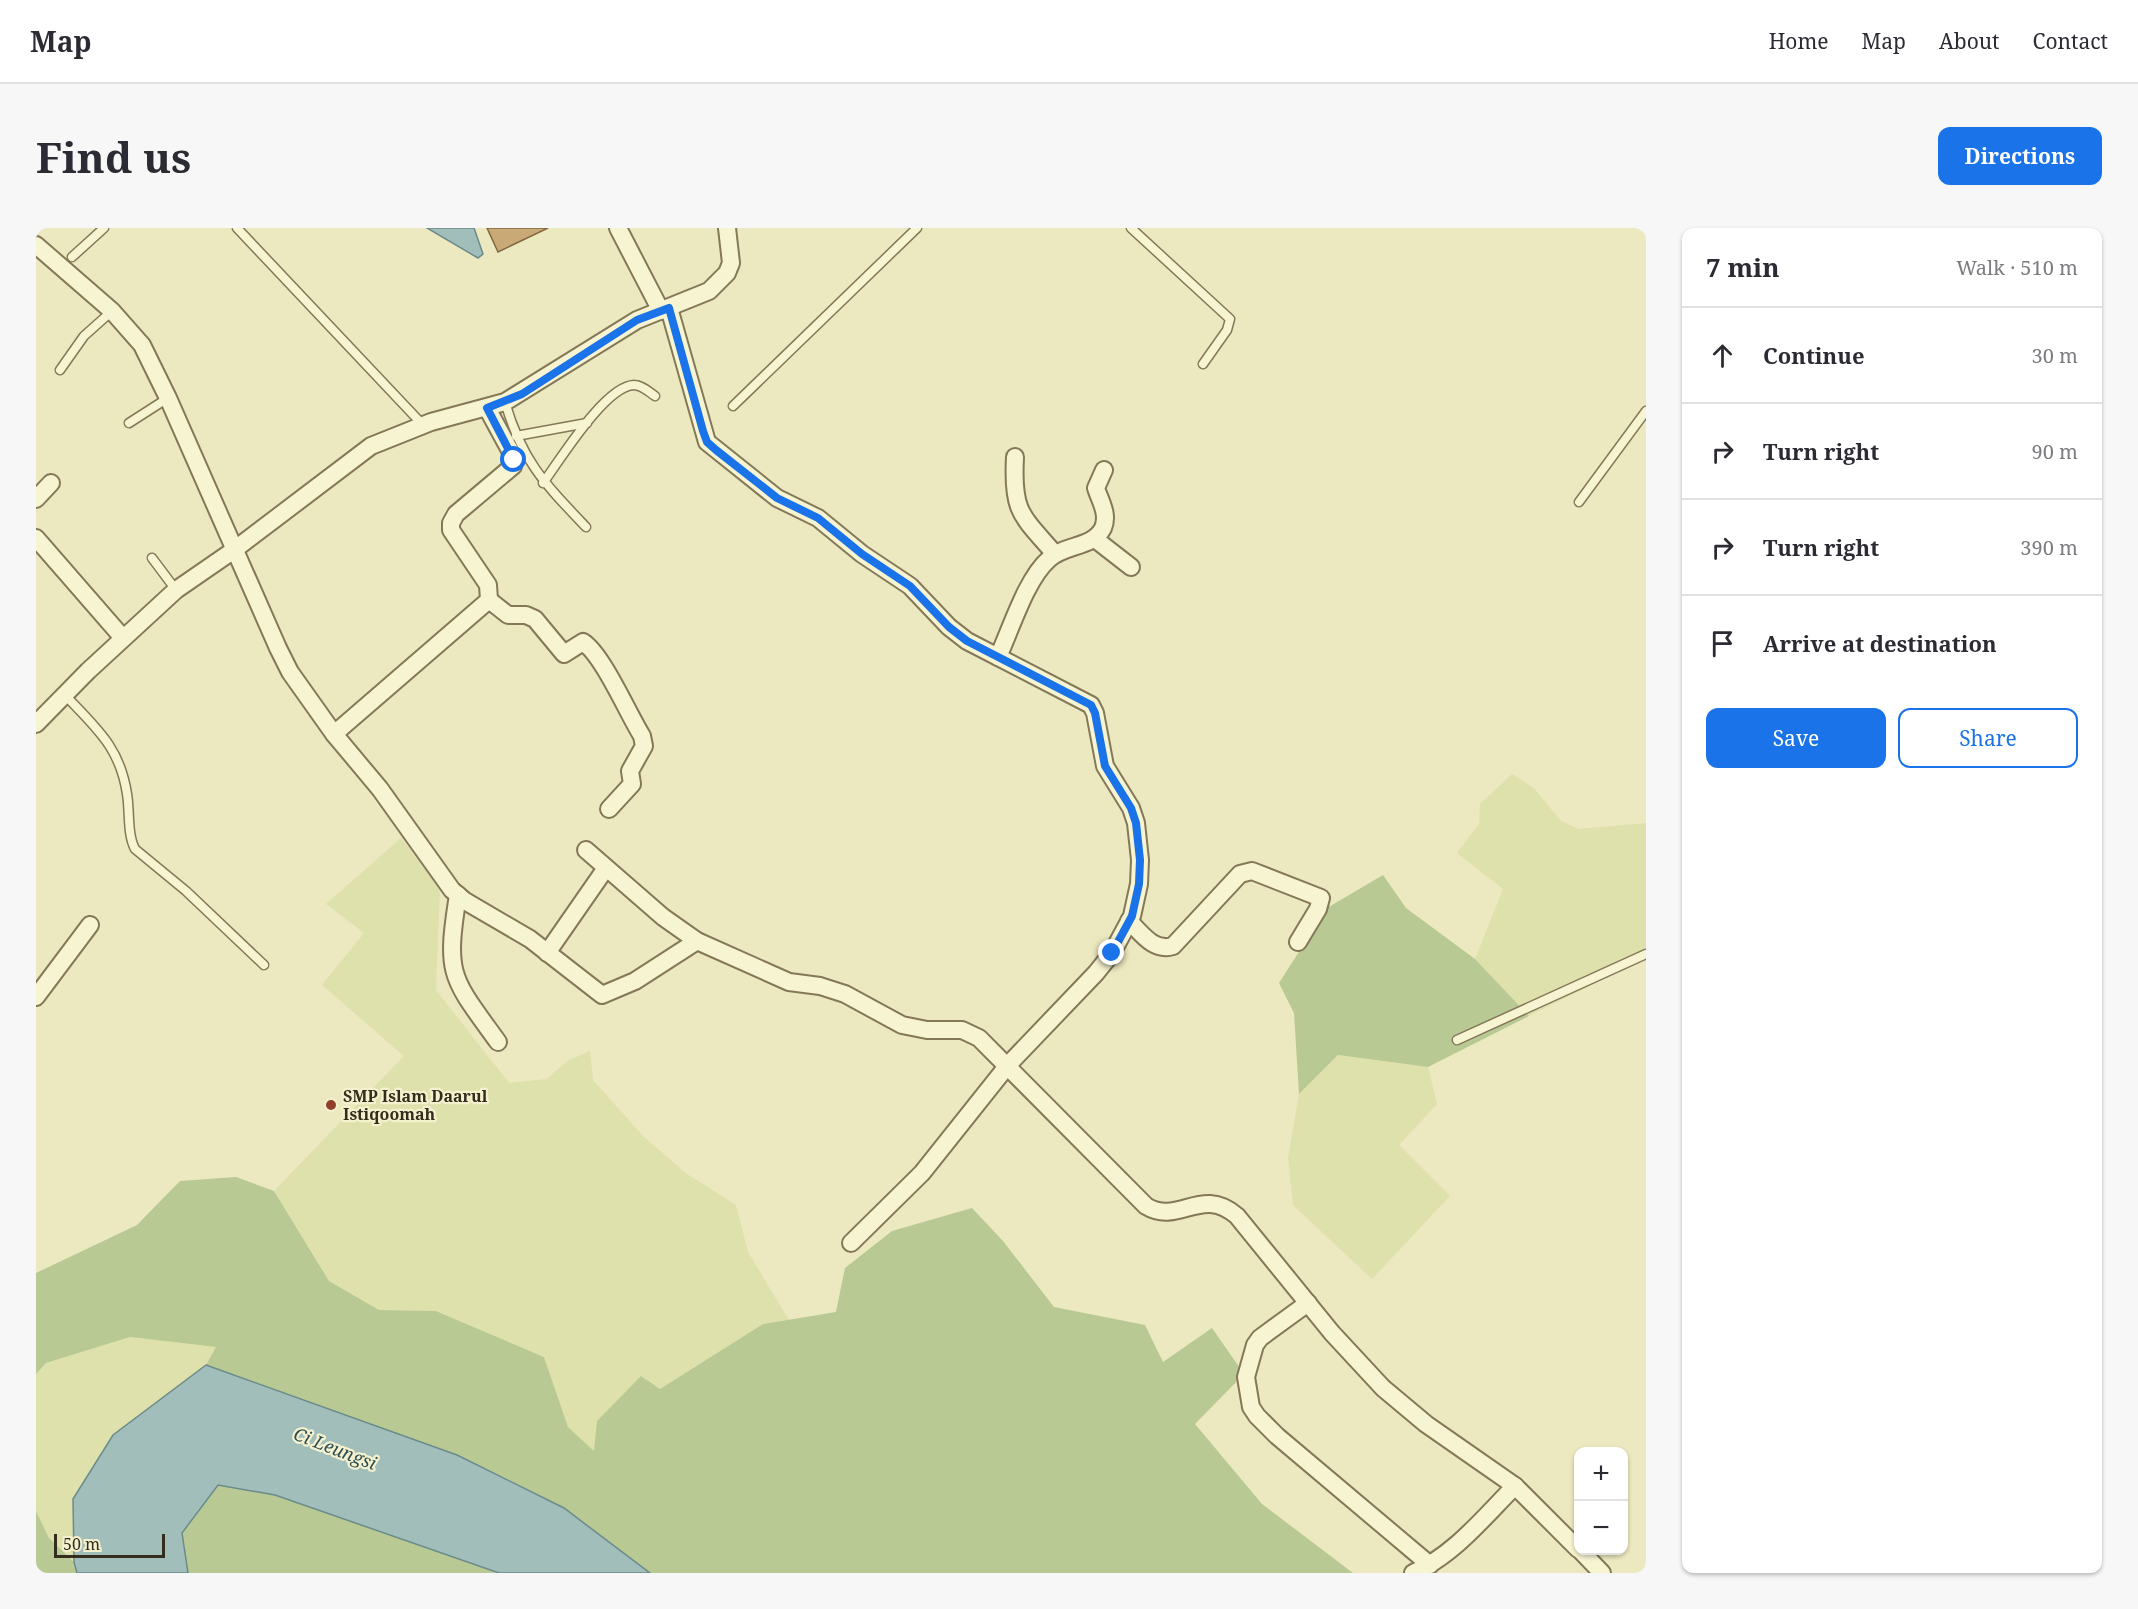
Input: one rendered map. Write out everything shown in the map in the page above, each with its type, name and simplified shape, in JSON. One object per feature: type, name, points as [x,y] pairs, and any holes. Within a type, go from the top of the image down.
[{"type":"street","points":[[618,228],[665,309],[707,442],[777,498],[818,518],[862,554],[910,586],[949,627],[967,641],[1086,702],[1093,709],[1105,766],[1131,808],[1136,823],[1140,860],[1139,884],[1129,921],[1112,953],[1096,973],[1008,1065],[922,1173],[851,1243]]},
{"type":"street","points":[[36,724],[123,638],[176,590],[234,550],[371,446],[423,425],[506,402],[637,320],[709,291],[727,273],[731,263],[727,228]]},
{"type":"street","points":[[36,245],[112,311],[142,345],[168,398],[290,672],[334,734],[380,789],[458,895],[530,939],[602,995],[622,988],[697,941]]},
{"type":"street","points":[[487,408],[512,454],[513,466],[456,514],[451,523],[451,530],[488,585],[489,600],[508,615],[526,615],[535,619],[564,654],[583,642],[589,646],[610,678],[642,736],[644,746],[630,771],[632,784],[609,809]]},
{"type":"street","points":[[1015,457],[1013,487],[1019,509],[1055,554]]},
{"type":"street","points":[[998,657],[1032,582],[1049,559],[1055,554],[1095,538],[1106,521],[1096,488],[1104,470]]},
{"type":"street","points":[[36,499],[51,483]]},
{"type":"street","points":[[36,538],[123,638]]},
{"type":"street","points":[[1095,538],[1131,567]]},
{"type":"street","points":[[334,734],[489,600]]},
{"type":"street","points":[[586,849],[663,918],[697,941],[789,982],[820,986],[845,994],[902,1024],[918,1029],[970,1033],[1008,1065],[1146,1206],[1164,1212],[1212,1202],[1229,1208],[1383,1388],[1426,1424],[1515,1486],[1574,1545]]},
{"type":"street","points":[[547,953],[606,868]]},
{"type":"street","points":[[1129,921],[1155,946],[1165,949],[1173,946],[1240,874],[1252,871],[1321,898],[1318,909],[1298,942]]},
{"type":"street","points":[[458,895],[450,941],[451,964],[456,982],[498,1042]]},
{"type":"street","points":[[36,997],[90,926]]},
{"type":"street","points":[[1308,1303],[1260,1338],[1255,1345],[1246,1377],[1251,1407],[1277,1436],[1430,1565]]},
{"type":"street","points":[[1413,1573],[1430,1565],[1456,1545],[1515,1486]]},
{"type":"street","points":[[1584,1555],[1602,1573]]},
{"type":"lane","points":[[72,257],[104,228]]},
{"type":"lane","points":[[237,228],[423,425]]},
{"type":"lane","points":[[733,406],[917,228]]},
{"type":"lane","points":[[1131,228],[1230,319],[1227,330],[1203,364]]},
{"type":"lane","points":[[60,370],[84,336],[112,311]]},
{"type":"lane","points":[[543,483],[604,403],[625,387],[639,386],[655,396]]},
{"type":"lane","points":[[129,423],[168,398]]},
{"type":"lane","points":[[506,402],[516,436],[543,483],[586,526]]},
{"type":"lane","points":[[1579,502],[1646,411]]},
{"type":"lane","points":[[516,436],[587,423]]},
{"type":"lane","points":[[152,558],[176,590]]},
{"type":"lane","points":[[65,695],[111,745],[121,763],[128,797],[131,841],[135,849],[186,891],[264,965]]},
{"type":"lane","points":[[1457,1040],[1646,954]]},
{"type":"green space","points":[[1512,774],[1534,788],[1561,821],[1579,829],[1646,823],[1646,958],[1529,1016],[1475,959],[1503,889],[1457,853],[1479,824],[1480,804]]},
{"type":"green space","points":[[401,838],[440,888],[436,990],[509,1083],[547,1079],[567,1061],[590,1051],[593,1080],[643,1136],[687,1174],[736,1205],[748,1252],[789,1320],[763,1324],[659,1390],[642,1376],[594,1451],[568,1427],[544,1357],[436,1311],[379,1310],[329,1281],[274,1191],[404,1056],[322,985],[364,933],[326,904]]},
{"type":"green space","points":[[1383,875],[1406,908],[1475,959],[1529,1016],[1428,1067],[1338,1055],[1299,1094],[1294,1013],[1279,983],[1327,908]]},
{"type":"green space","points":[[1338,1055],[1428,1067],[1437,1104],[1399,1145],[1450,1196],[1372,1279],[1293,1205],[1288,1158],[1299,1094]]},
{"type":"green space","points":[[236,1177],[274,1191],[329,1281],[379,1310],[436,1311],[544,1357],[568,1427],[594,1451],[597,1421],[641,1376],[660,1389],[763,1324],[836,1312],[845,1268],[892,1231],[972,1208],[1003,1241],[1054,1307],[1145,1325],[1163,1362],[1212,1328],[1244,1374],[1195,1424],[1262,1504],[1353,1573],[650,1573],[564,1508],[457,1455],[206,1365],[216,1347],[130,1337],[46,1363],[36,1374],[36,1273],[137,1225],[180,1181]]},
{"type":"green space","points":[[130,1337],[217,1347],[206,1365],[113,1435],[73,1499],[74,1562],[49,1538],[36,1511],[36,1374],[45,1363]]},
{"type":"green space","points":[[218,1485],[275,1495],[499,1573],[188,1573],[182,1533]]},
{"type":"green space","points":[[36,1511],[49,1538],[74,1562],[77,1573],[36,1573]]},
{"type":"water","points":[[427,228],[474,228],[483,254],[478,258]]},
{"type":"water","name":"Ci Leungsi","points":[[206,1365],[457,1455],[564,1508],[650,1573],[499,1573],[275,1495],[218,1485],[182,1533],[188,1573],[77,1573],[74,1562],[73,1499],[113,1435]]},
{"type":"building","points":[[487,228],[548,228],[498,252]]},
{"type":"place","name":"SMP Islam Daarul Istiqoomah","points":[[331,1105]]},
{"type":"route","points":[[514,460],[487,408],[522,394],[637,320],[669,308],[707,442],[724,459],[777,498],[818,518],[862,554],[880,563],[928,602],[936,614],[967,641],[1036,674],[1091,705],[1095,713],[1105,766],[1110,778],[1131,808],[1136,823],[1140,860],[1139,884],[1132,916],[1112,953]]}]
